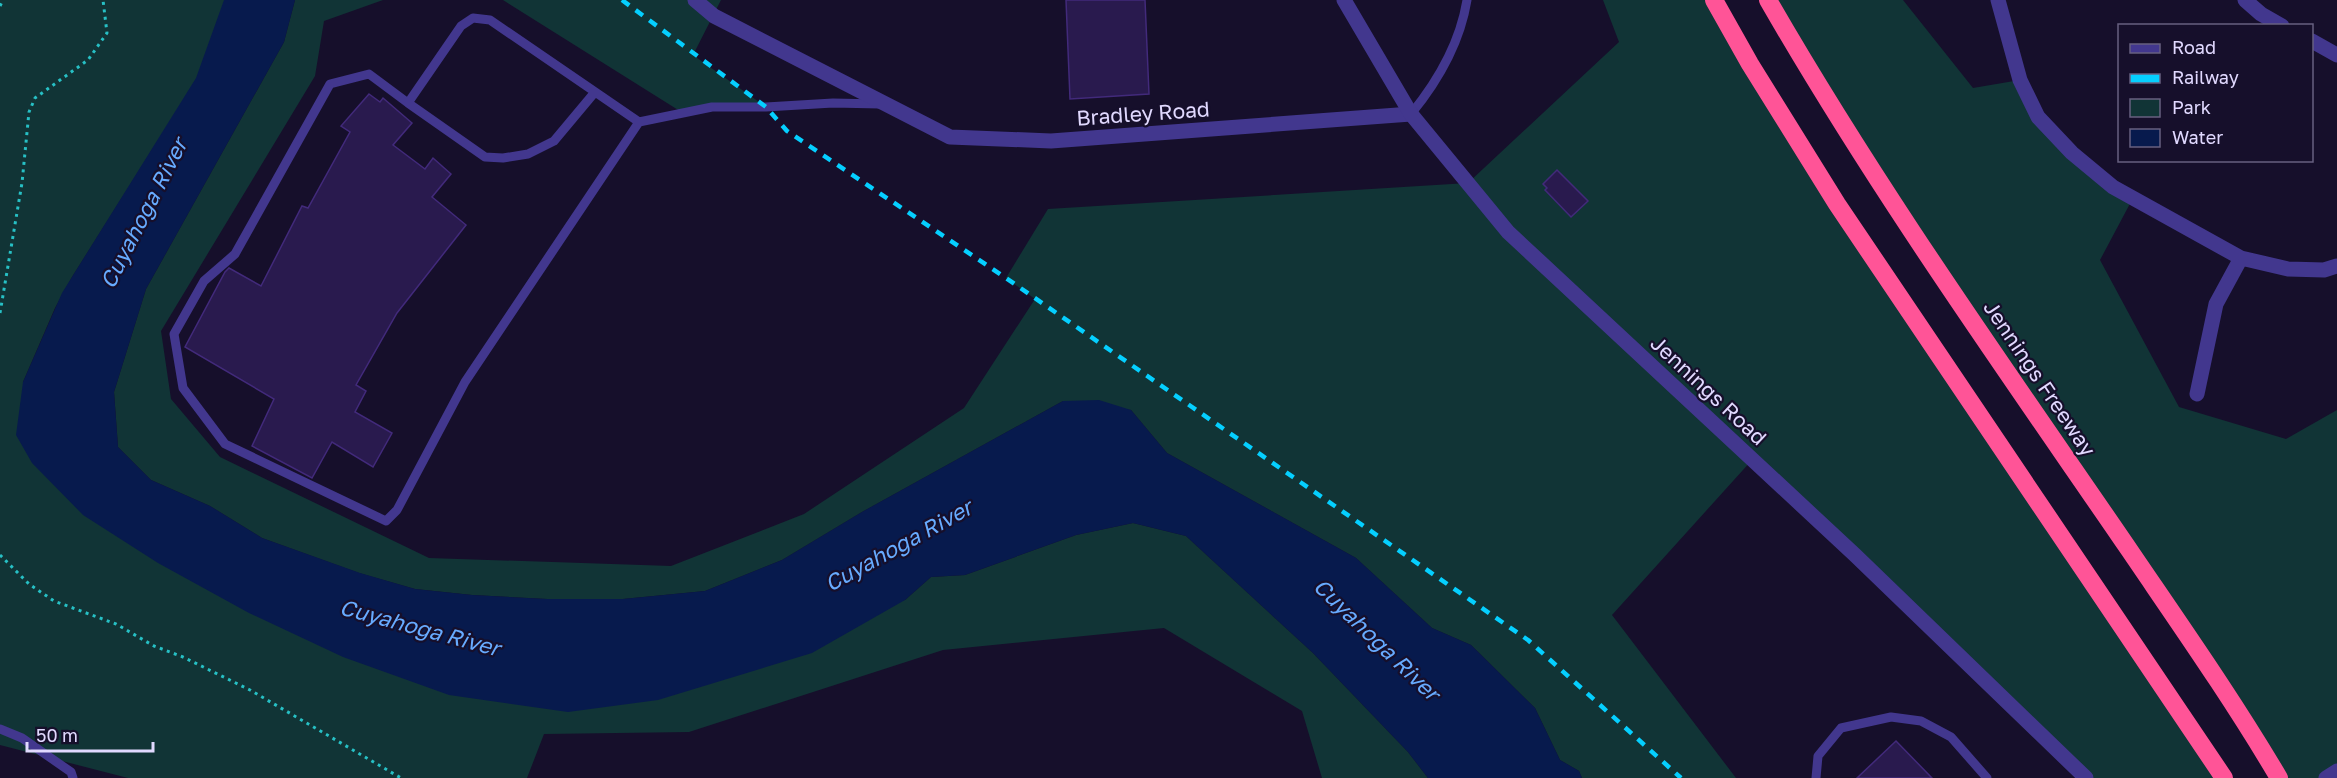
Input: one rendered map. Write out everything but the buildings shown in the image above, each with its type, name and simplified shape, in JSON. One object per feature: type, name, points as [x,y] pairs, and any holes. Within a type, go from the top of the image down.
[{"type":"highway","points":[[1714,0],[1750,64],[1838,204],[2224,777]]},
{"type":"highway","name":"Jennings Freeway","points":[[1768,0],[1812,76],[1888,195],[2188,636],[2279,778]]},
{"type":"street","name":"Bradley Road","points":[[695,0],[714,16],[950,137],[1052,141],[1411,114]]},
{"type":"street","name":"Jennings Road","points":[[1344,0],[1411,114],[1508,232],[1846,547],[2086,778]]},
{"type":"street","points":[[1998,0],[2017,70],[2038,117],[2072,153],[2113,187],[2241,258],[2288,270],[2324,270],[2337,266]]},
{"type":"street","points":[[2245,0],[2261,14],[2278,24]]},
{"type":"street","points":[[2313,42],[2337,55]]},
{"type":"street","points":[[2196,394],[2216,304],[2241,258]]},
{"type":"street","points":[[2326,778],[2337,771]]},
{"type":"lane","points":[[1411,114],[1433,86],[1452,49],[1467,0]]},
{"type":"lane","points":[[408,103],[461,26],[473,18],[489,20],[595,92],[639,122],[465,382],[396,510],[386,520],[225,444],[183,388],[174,334],[204,281],[235,254],[330,84],[369,74],[408,103],[485,157],[503,158],[528,154],[554,141],[595,92]]},
{"type":"lane","name":"Bradley Road","points":[[639,122],[711,107],[766,107],[833,103],[886,104]]},
{"type":"lane","points":[[1816,778],[1818,756],[1841,728],[1890,717],[1921,721],[1951,737],[1987,778]]},
{"type":"lane","points":[[0,729],[22,738],[71,772],[73,778]]},
{"type":"path","points":[[0,6],[3,0]]},
{"type":"path","points":[[0,313],[22,183],[29,112],[35,98],[88,60],[106,33],[102,0]]},
{"type":"path","points":[[0,555],[30,584],[54,601],[116,624],[154,646],[183,657],[250,690],[401,778]]},
{"type":"green space","points":[[0,0],[228,0],[199,90],[157,142],[72,277],[55,308],[23,382],[295,631],[905,600],[931,577],[965,575],[1076,535],[1133,523],[1186,536],[1313,653],[1408,752],[1428,778],[1322,778],[1302,711],[1164,628],[943,650],[689,732],[544,734],[527,778],[128,778],[0,745]]},
{"type":"green space","points":[[295,0],[383,0],[324,21],[315,76],[161,331],[171,399],[220,457],[429,558],[671,566],[804,514],[964,408],[1035,299],[1006,278],[1048,209],[1468,183],[1619,42],[1603,0],[1714,0],[1750,64],[2224,778],[2086,778],[1752,460],[1612,615],[1736,778],[1582,778],[1579,771],[1560,760],[1535,708],[1471,645],[1432,628],[1356,558],[1167,453],[1131,410],[1063,401],[862,512],[782,560],[705,591],[623,599],[547,599],[415,589],[359,573],[262,538],[210,506],[151,480],[118,447],[114,392],[146,289],[284,42]]},
{"type":"green space","points":[[503,0],[721,0],[693,55],[766,107],[683,113]]},
{"type":"green space","points":[[1768,0],[1903,0],[1973,88],[2020,80],[2038,117],[2133,198],[2100,260],[2179,407],[2286,439],[2337,410],[2337,771],[2326,778],[2279,778]]},
{"type":"water","name":"Cuyahoga River","points":[[224,0],[295,0],[284,42],[146,289],[114,392],[118,447],[151,480],[210,506],[262,538],[360,573],[415,589],[547,599],[623,599],[705,591],[782,560],[862,512],[1063,401],[1099,400],[1131,410],[1167,453],[1356,558],[1432,628],[1471,645],[1535,708],[1560,760],[1579,771],[1582,778],[1428,778],[1408,752],[1313,653],[1186,536],[1133,523],[1076,535],[965,575],[931,577],[905,600],[812,653],[658,700],[568,712],[449,695],[343,657],[249,613],[158,563],[83,515],[32,463],[16,435],[23,382],[62,293],[196,78]]},
{"type":"railway","points":[[622,0],[766,107],[787,131],[1006,278],[1528,640],[1681,778]]}]
